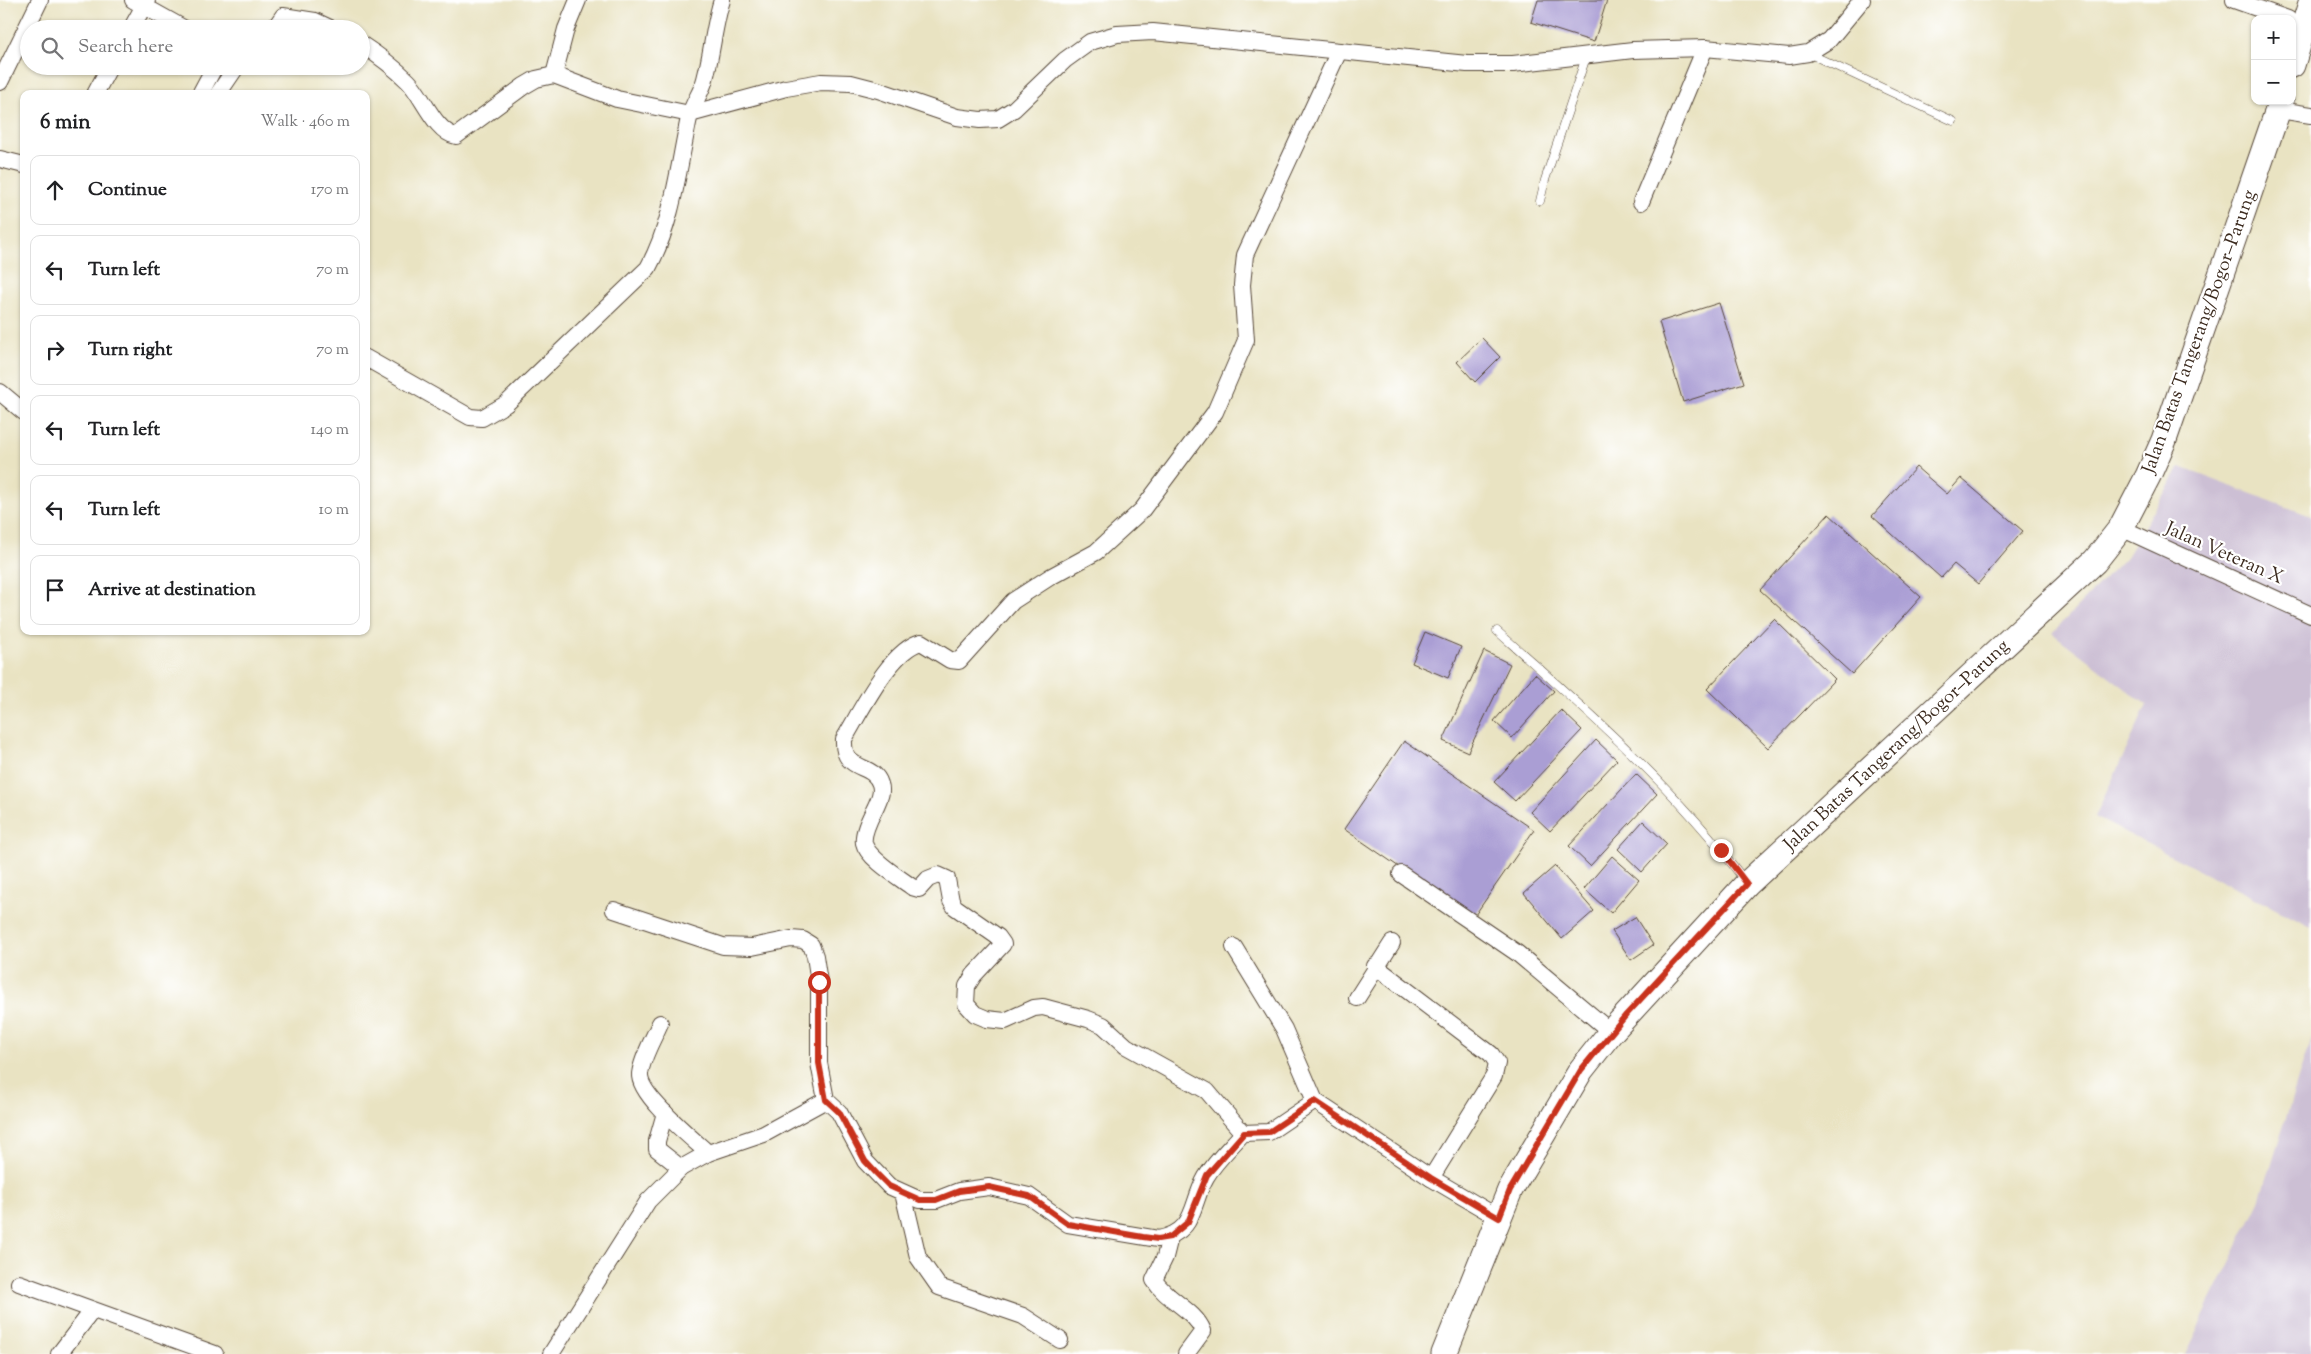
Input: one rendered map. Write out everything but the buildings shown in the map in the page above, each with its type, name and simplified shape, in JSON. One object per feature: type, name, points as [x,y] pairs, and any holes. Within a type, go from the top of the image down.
[{"type":"main road","points":[[2293,60],[2299,16]]},
{"type":"main road","name":"Jalan Batas Tangerang/Bogor–Parung","points":[[1444,1354],[1510,1190],[1581,1070],[1611,1032],[1747,884],[2094,561],[2121,528],[2148,476],[2179,399],[2280,106]]},
{"type":"street","points":[[30,20],[40,0]]},
{"type":"street","points":[[554,75],[566,30],[578,0]]},
{"type":"street","points":[[370,360],[470,417],[482,418],[506,404],[648,268],[659,247],[667,223],[690,114],[705,79],[722,0]]},
{"type":"street","points":[[370,50],[410,82],[444,131],[456,136],[524,86],[536,79],[554,75],[617,99],[690,114],[786,88],[821,82],[851,83],[878,90],[957,117],[980,120],[998,119],[1014,109],[1065,60],[1090,42],[1116,34],[1153,32],[1467,64],[1513,64],[1633,50],[1705,48],[1789,56],[1808,53],[1829,40],[1862,0]]},
{"type":"street","points":[[2234,0],[2299,16]]},
{"type":"street","points":[[134,20],[141,2],[170,20]]},
{"type":"street","points":[[280,15],[309,20]]},
{"type":"street","points":[[0,82],[20,41]]},
{"type":"street","points":[[1642,202],[1705,48]]},
{"type":"street","points":[[1244,1133],[1207,1091],[1196,1083],[1166,1070],[1134,1051],[1103,1025],[1088,1019],[1043,1008],[1034,1008],[1005,1020],[997,1021],[987,1019],[970,1010],[965,998],[970,980],[1003,944],[998,937],[955,907],[947,879],[938,875],[928,879],[919,889],[912,887],[873,856],[864,843],[865,834],[881,794],[880,783],[866,769],[852,764],[843,751],[844,740],[885,674],[902,653],[914,644],[921,642],[950,660],[959,661],[1013,601],[1050,577],[1096,552],[1142,510],[1215,412],[1246,340],[1242,285],[1245,255],[1339,50]]},
{"type":"street","points":[[97,90],[105,75]]},
{"type":"street","points":[[202,90],[210,75]]},
{"type":"street","points":[[221,90],[231,75]]},
{"type":"street","points":[[2280,106],[2311,116]]},
{"type":"street","points":[[0,159],[20,164]]},
{"type":"street","points":[[0,392],[20,409]]},
{"type":"street","name":"Jalan Veteran X","points":[[2121,528],[2311,615]]},
{"type":"street","points":[[1401,874],[1517,953],[1611,1032]]},
{"type":"street","points":[[614,910],[723,946],[752,947],[791,939],[803,940],[811,946],[815,956],[819,982],[819,1063],[826,1100],[839,1112],[865,1161],[889,1186],[920,1200],[936,1200],[965,1190],[989,1187],[1029,1196],[1068,1224],[1158,1239],[1170,1237],[1188,1222],[1207,1175],[1244,1133],[1269,1132],[1315,1101]]},
{"type":"street","points":[[1357,998],[1375,966],[1392,943]]},
{"type":"street","points":[[1234,947],[1284,1029],[1315,1101],[1431,1178],[1499,1218]]},
{"type":"street","points":[[1375,966],[1491,1054],[1497,1063],[1494,1076],[1431,1178]]},
{"type":"street","points":[[660,1022],[640,1075],[643,1086],[666,1113],[708,1153]]},
{"type":"street","points":[[551,1354],[648,1201],[681,1168],[708,1153],[764,1134],[826,1100]]},
{"type":"street","points":[[666,1113],[657,1150],[681,1168]]},
{"type":"street","points":[[903,1193],[918,1257],[939,1287],[1023,1316],[1060,1340]]},
{"type":"street","points":[[1170,1237],[1165,1257],[1154,1280],[1167,1296],[1193,1316],[1203,1331],[1186,1354]]},
{"type":"street","points":[[18,1283],[191,1351],[215,1354]]},
{"type":"street","points":[[59,1354],[92,1311]]},
{"type":"lane","points":[[1808,53],[1953,121]]},
{"type":"lane","points":[[1540,201],[1587,54]]},
{"type":"lane","points":[[1497,631],[1612,734],[1684,805],[1747,884]]},
{"type":"shaded area","points":[[2180,467],[2311,516],[2311,927],[2095,817],[2147,705],[2052,633],[2126,557]]},
{"type":"shaded area","points":[[2311,1037],[2311,1354],[2185,1354],[2260,1201]]},
{"type":"route","points":[[819,982],[819,1063],[826,1100],[839,1112],[849,1135],[865,1161],[877,1174],[889,1186],[920,1200],[936,1200],[971,1188],[989,1187],[1029,1196],[1068,1224],[1158,1239],[1170,1237],[1180,1231],[1188,1222],[1207,1175],[1244,1133],[1258,1134],[1269,1132],[1315,1101],[1431,1178],[1499,1218],[1510,1190],[1581,1070],[1626,1015],[1747,884],[1721,850]]}]
